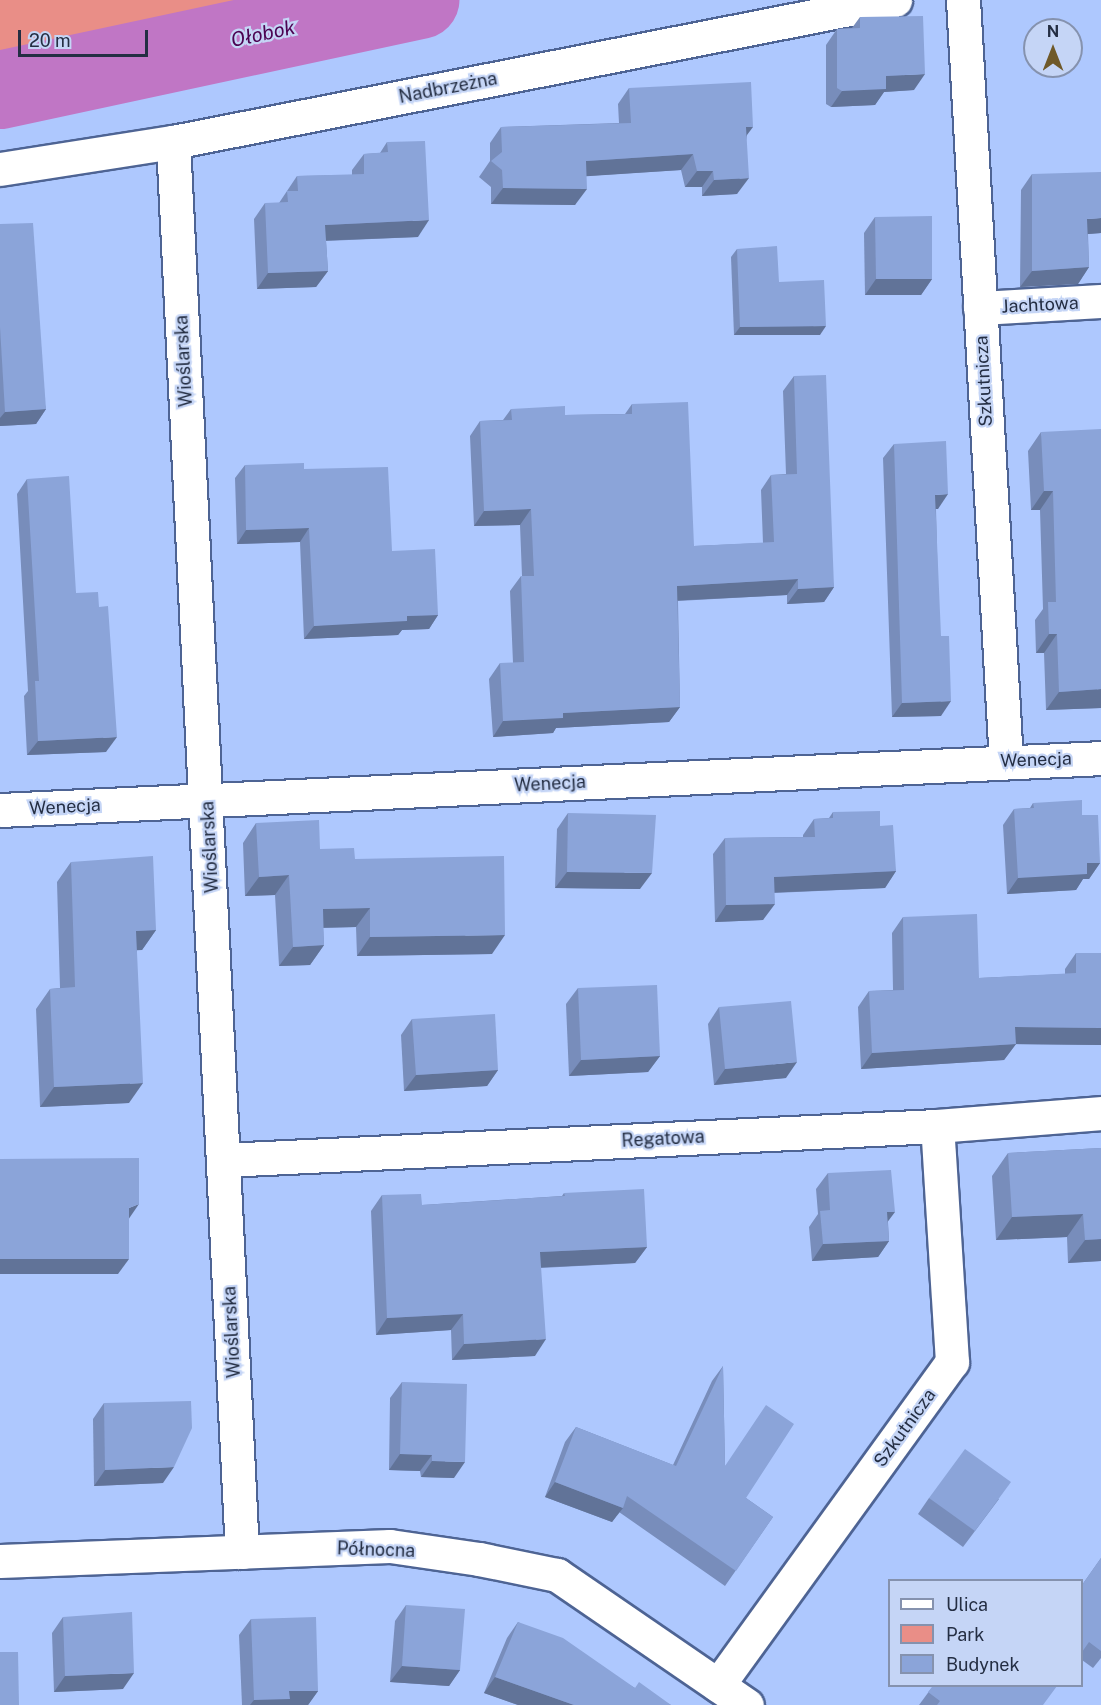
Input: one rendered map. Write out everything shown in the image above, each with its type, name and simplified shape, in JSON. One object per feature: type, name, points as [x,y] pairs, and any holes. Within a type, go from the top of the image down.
[{"type":"street","name":"Nadbrzeżna","points":[[0,169],[173,142],[895,0]]},
{"type":"street","name":"Szkutnicza","points":[[963,0],[1006,761]]},
{"type":"street","name":"Wioślarska","points":[[173,142],[208,800],[242,1551]]},
{"type":"street","name":"Jachtowa","points":[[980,308],[1101,301]]},
{"type":"street","name":"Wenecja","points":[[0,810],[1101,758]]},
{"type":"street","name":"Regatowa","points":[[224,1160],[937,1126],[1101,1113]]},
{"type":"street","name":"Szkutnicza","points":[[718,1685],[952,1362],[937,1126]]},
{"type":"street","name":"Północna","points":[[0,1561],[390,1546],[557,1575],[747,1705]]},
{"type":"green space","points":[[0,0],[271,0],[0,54]]},
{"type":"building","points":[[923,16],[925,74],[886,76],[886,89],[842,91],[837,88],[837,29],[860,28],[860,17]]},
{"type":"building","points":[[751,82],[753,127],[746,127],[749,178],[714,180],[713,171],[697,171],[693,154],[586,161],[587,189],[503,188],[502,170],[491,161],[502,152],[501,127],[631,123],[629,88]]},
{"type":"building","points":[[425,141],[429,220],[325,225],[328,271],[268,273],[265,203],[288,202],[287,191],[298,191],[297,176],[364,174],[364,154],[388,152],[387,142]]},
{"type":"building","points":[[1101,172],[1101,218],[1087,219],[1089,267],[1032,271],[1032,174]]},
{"type":"building","points":[[932,216],[932,279],[876,279],[875,217]]},
{"type":"building","points":[[33,223],[46,409],[5,412],[0,327],[0,224]]},
{"type":"building","points":[[777,246],[779,282],[824,280],[826,326],[740,327],[737,249]]},
{"type":"building","points":[[826,375],[834,587],[798,589],[798,579],[677,586],[680,707],[563,713],[563,718],[503,721],[500,663],[524,662],[521,576],[534,576],[531,509],[484,511],[480,421],[512,420],[511,409],[565,406],[565,415],[632,414],[632,404],[688,402],[694,546],[774,542],[771,475],[797,474],[794,376]]},
{"type":"building","points":[[1101,429],[1101,689],[1059,692],[1057,634],[1049,634],[1048,602],[1056,602],[1053,491],[1044,491],[1041,432]]},
{"type":"building","points":[[946,441],[948,494],[935,495],[941,636],[949,636],[951,701],[902,703],[894,444]]},
{"type":"building","points":[[304,463],[304,469],[388,467],[392,551],[435,549],[438,615],[407,616],[407,621],[314,626],[309,528],[246,530],[245,465]]},
{"type":"building","points":[[69,476],[76,593],[98,592],[99,607],[108,606],[117,737],[38,741],[35,681],[39,681],[27,479]]},
{"type":"building","points":[[1082,800],[1082,815],[1098,815],[1100,863],[1087,863],[1087,874],[1018,878],[1014,809],[1034,808],[1033,803]]},
{"type":"building","points":[[880,811],[880,826],[893,825],[896,871],[774,877],[775,904],[726,905],[725,838],[815,837],[814,819],[833,818],[833,812]]},
{"type":"building","points":[[568,813],[656,815],[652,873],[567,872]]},
{"type":"building","points":[[319,820],[320,849],[354,848],[355,859],[504,856],[505,935],[370,937],[370,908],[323,909],[324,945],[293,947],[289,875],[259,877],[256,823]]},
{"type":"building","points":[[153,856],[156,930],[136,931],[143,1083],[54,1087],[50,989],[75,987],[71,862]]},
{"type":"building","points":[[977,914],[979,978],[1076,973],[1076,953],[1101,953],[1101,1028],[1015,1027],[1016,1044],[872,1053],[869,991],[904,990],[903,917]]},
{"type":"building","points":[[657,985],[660,1056],[581,1060],[578,988]]},
{"type":"building","points":[[791,1001],[797,1062],[725,1069],[719,1007]]},
{"type":"building","points":[[495,1014],[498,1070],[416,1075],[412,1019]]},
{"type":"building","points":[[1101,1148],[1101,1239],[1085,1240],[1083,1214],[1012,1217],[1008,1153]]},
{"type":"building","points":[[139,1158],[139,1204],[129,1208],[129,1259],[0,1259],[0,1159]]},
{"type":"building","points":[[891,1170],[895,1212],[887,1212],[889,1241],[823,1244],[820,1211],[830,1210],[828,1173]]},
{"type":"building","points":[[644,1189],[647,1247],[540,1252],[546,1339],[464,1344],[463,1314],[387,1318],[382,1195],[421,1194],[422,1205]]},
{"type":"building","points":[[723,1366],[725,1466],[766,1405],[794,1424],[746,1498],[773,1517],[736,1571],[627,1496],[623,1508],[555,1482],[576,1427],[676,1466]]},
{"type":"building","points":[[402,1382],[467,1384],[465,1462],[432,1461],[432,1455],[400,1454]]},
{"type":"building","points":[[191,1401],[192,1428],[174,1467],[105,1470],[104,1403]]},
{"type":"building","points":[[965,1449],[1011,1482],[975,1531],[929,1498]]},
{"type":"building","points":[[1101,1558],[1101,1651],[1089,1642],[1083,1651],[1083,1584]]},
{"type":"building","points":[[406,1605],[465,1609],[460,1670],[402,1666]]},
{"type":"building","points":[[132,1612],[134,1673],[65,1676],[63,1617]]},
{"type":"building","points":[[316,1617],[318,1691],[289,1691],[290,1699],[254,1700],[251,1619]]},
{"type":"building","points":[[518,1622],[563,1638],[635,1688],[639,1682],[671,1705],[574,1705],[495,1677]]},
{"type":"building","points":[[0,1652],[18,1652],[19,1705],[0,1705]]},
{"type":"building","points":[[932,1687],[1056,1687],[1043,1705],[937,1705],[940,1701],[928,1692]]},
{"type":"waterway","name":"Ołobok","points":[[0,90],[420,0]]}]
